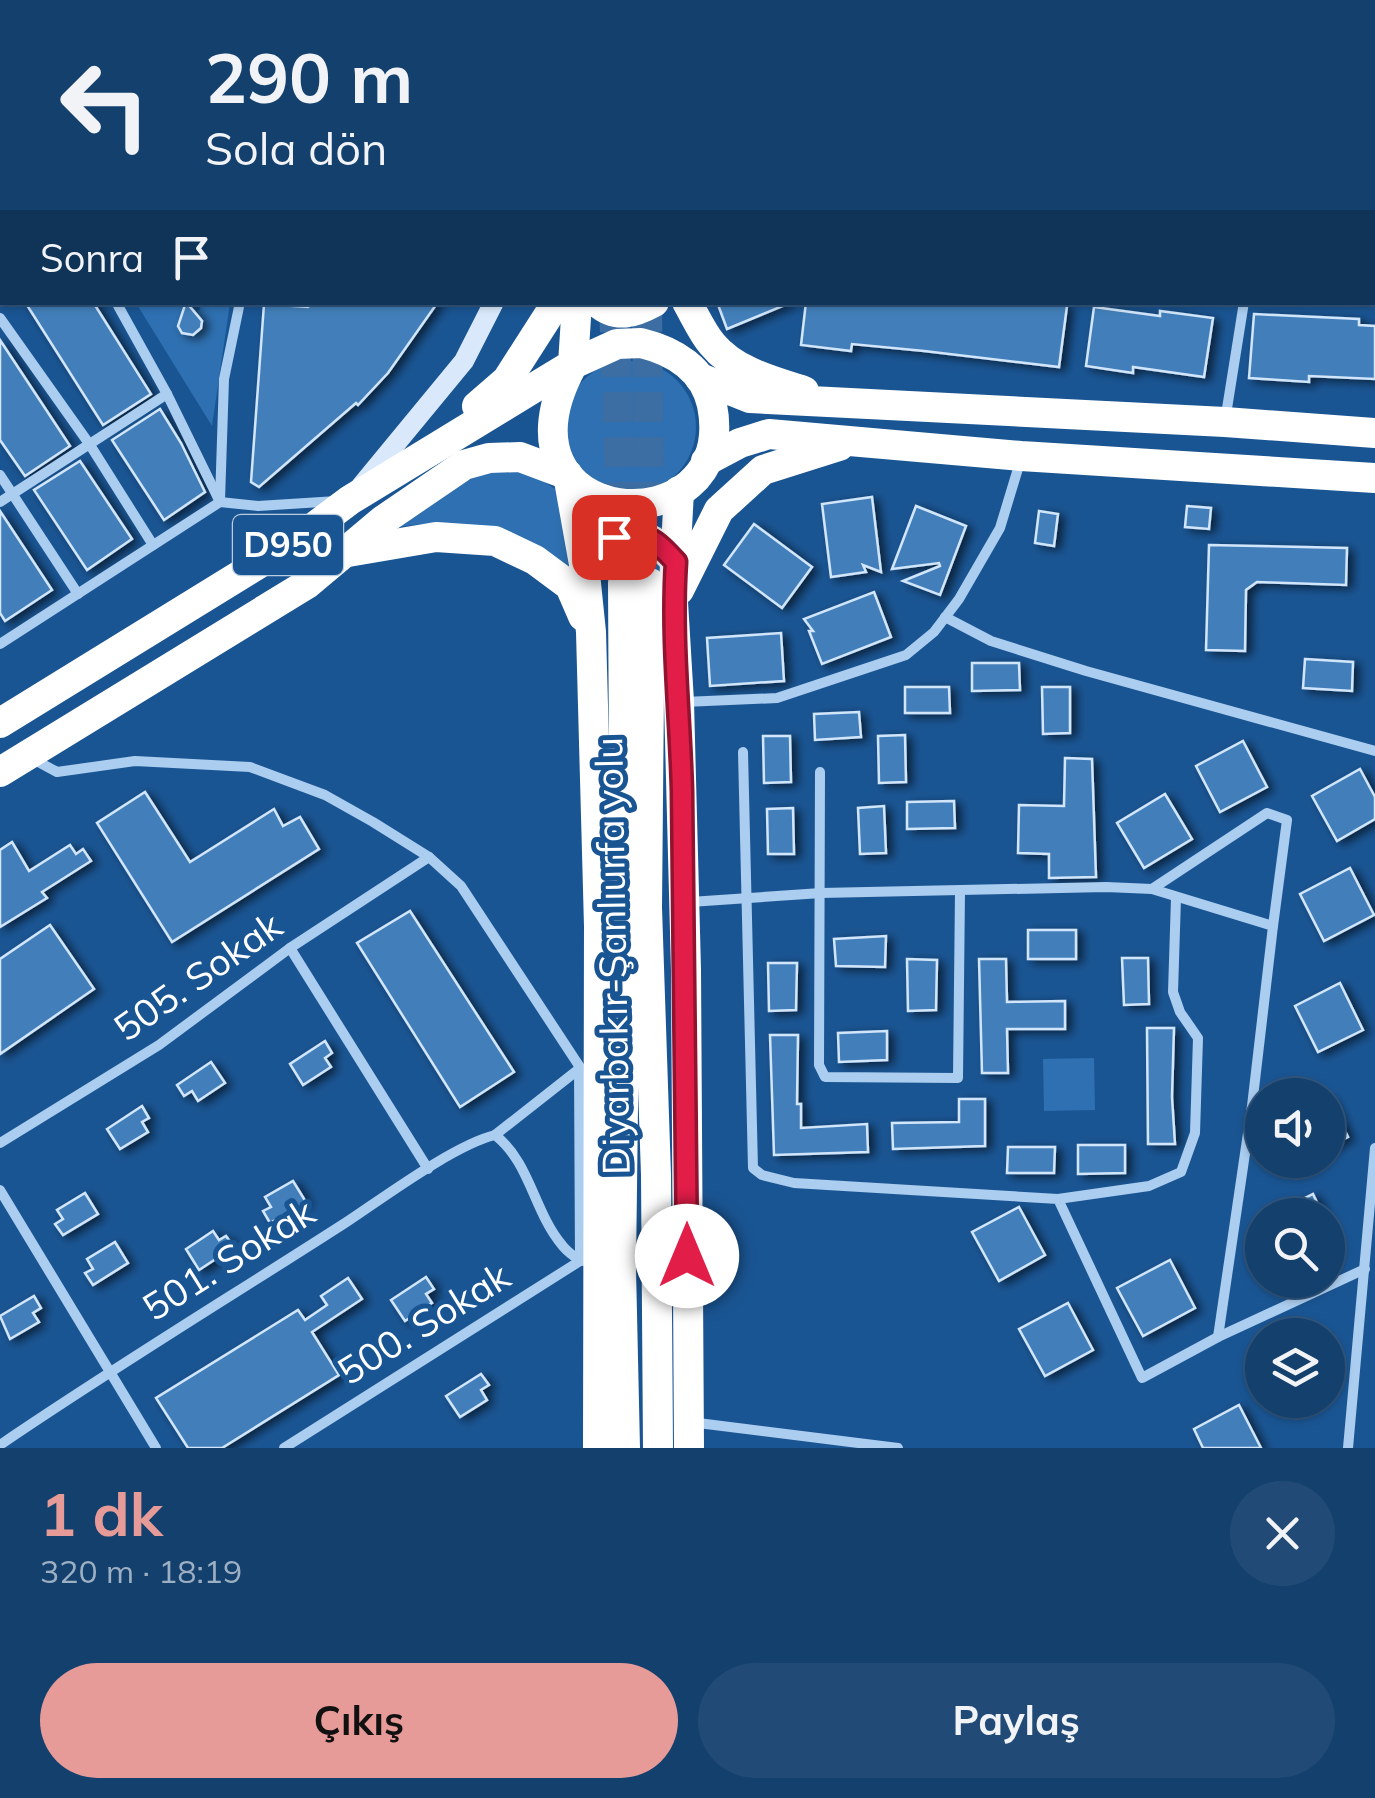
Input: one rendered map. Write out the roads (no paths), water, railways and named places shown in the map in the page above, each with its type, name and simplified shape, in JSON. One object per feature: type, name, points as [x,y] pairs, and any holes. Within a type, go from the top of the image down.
[{"type":"highway","points":[[426,455],[507,380],[555,305]]},
{"type":"highway","points":[[577,305],[573,364],[553,408],[552,431],[557,455],[568,475],[584,564],[590,632],[600,926],[598,1448]]},
{"type":"highway","points":[[604,305],[619,313],[634,313],[649,305]]},
{"type":"highway","points":[[673,354],[674,305]]},
{"type":"highway","points":[[689,305],[711,344],[726,358],[750,372],[850,404]]},
{"type":"highway","points":[[568,475],[589,494],[614,504],[641,506],[668,499],[690,483],[706,461],[714,419],[710,398],[700,378],[673,354],[641,343],[617,344],[573,364]]},
{"type":"highway","name":"D950","points":[[0,723],[294,542],[350,500],[573,364]]},
{"type":"highway","points":[[700,378],[750,398],[1375,433]]},
{"type":"highway","points":[[706,461],[740,443],[769,434],[1021,456],[1375,478]]},
{"type":"highway","points":[[608,1448],[600,1263],[649,589],[720,510],[764,470],[858,440]]},
{"type":"highway","name":"D950","points":[[0,772],[307,584],[407,502],[464,465],[489,458],[520,457],[568,475]]},
{"type":"highway","points":[[649,589],[676,562],[678,491]]},
{"type":"highway","points":[[584,564],[614,537],[630,533],[642,534],[661,545],[676,562]]},
{"type":"highway","points":[[347,552],[436,537],[495,541],[534,560],[570,586],[590,632]]},
{"type":"highway","points":[[649,589],[679,702],[688,1439]]},
{"type":"highway","name":"Diyarbakır-Şanlıurfa yolu","points":[[649,589],[647,908],[656,1175],[658,1448]]},
{"type":"highway","points":[[656,1175],[688,1439]]},
{"type":"highway","points":[[600,1263],[625,1448]]},
{"type":"street","points":[[118,305],[220,502]]},
{"type":"street","points":[[220,502],[224,379],[239,305]]},
{"type":"street","points":[[0,644],[220,502],[258,506],[350,500],[464,361],[492,305]]},
{"type":"street","points":[[1225,422],[1244,305]]},
{"type":"street","points":[[0,318],[90,445],[153,545]]},
{"type":"street","points":[[0,502],[167,394]]},
{"type":"street","points":[[679,702],[777,698],[906,655],[960,599],[1000,528],[1021,456]]},
{"type":"street","points":[[0,474],[78,594]]},
{"type":"street","points":[[946,617],[992,641],[1086,671],[1375,751]]},
{"type":"street","points":[[743,752],[753,1168],[762,1175],[794,1183],[1058,1198],[1149,1186],[1181,1172],[1195,1133],[1198,1038],[1180,1012],[1173,992],[1176,898]]},
{"type":"street","points":[[27,756],[57,772],[135,761],[250,767],[325,795],[429,857],[462,886],[598,1093]]},
{"type":"street","points":[[820,772],[819,1065],[824,1077],[958,1078],[960,891]]},
{"type":"street","points":[[1152,889],[1268,813],[1286,820],[1254,1088],[1218,1337]]},
{"type":"street","name":"505. Sokak","points":[[0,1143],[159,1045],[290,948],[429,857]]},
{"type":"street","points":[[684,903],[821,893],[1106,887],[1152,889],[1273,926]]},
{"type":"street","points":[[290,948],[428,1170]]},
{"type":"street","points":[[580,1068],[600,1263]]},
{"type":"street","name":"501. Sokak","points":[[0,1445],[111,1370],[428,1170],[495,1134],[580,1068]]},
{"type":"street","points":[[495,1134],[506,1143],[523,1171],[560,1244],[600,1263]]},
{"type":"street","points":[[1348,1448],[1375,1148]]},
{"type":"street","points":[[0,1190],[156,1448]]},
{"type":"street","points":[[1058,1198],[1142,1378],[1218,1337],[1364,1269]]},
{"type":"street","name":"500. Sokak","points":[[284,1448],[600,1263]]},
{"type":"street","points":[[688,1439],[898,1448]]},
{"type":"tunnel","points":[[614,305],[623,583]]},
{"type":"tunnel","points":[[647,305],[650,583]]}]
